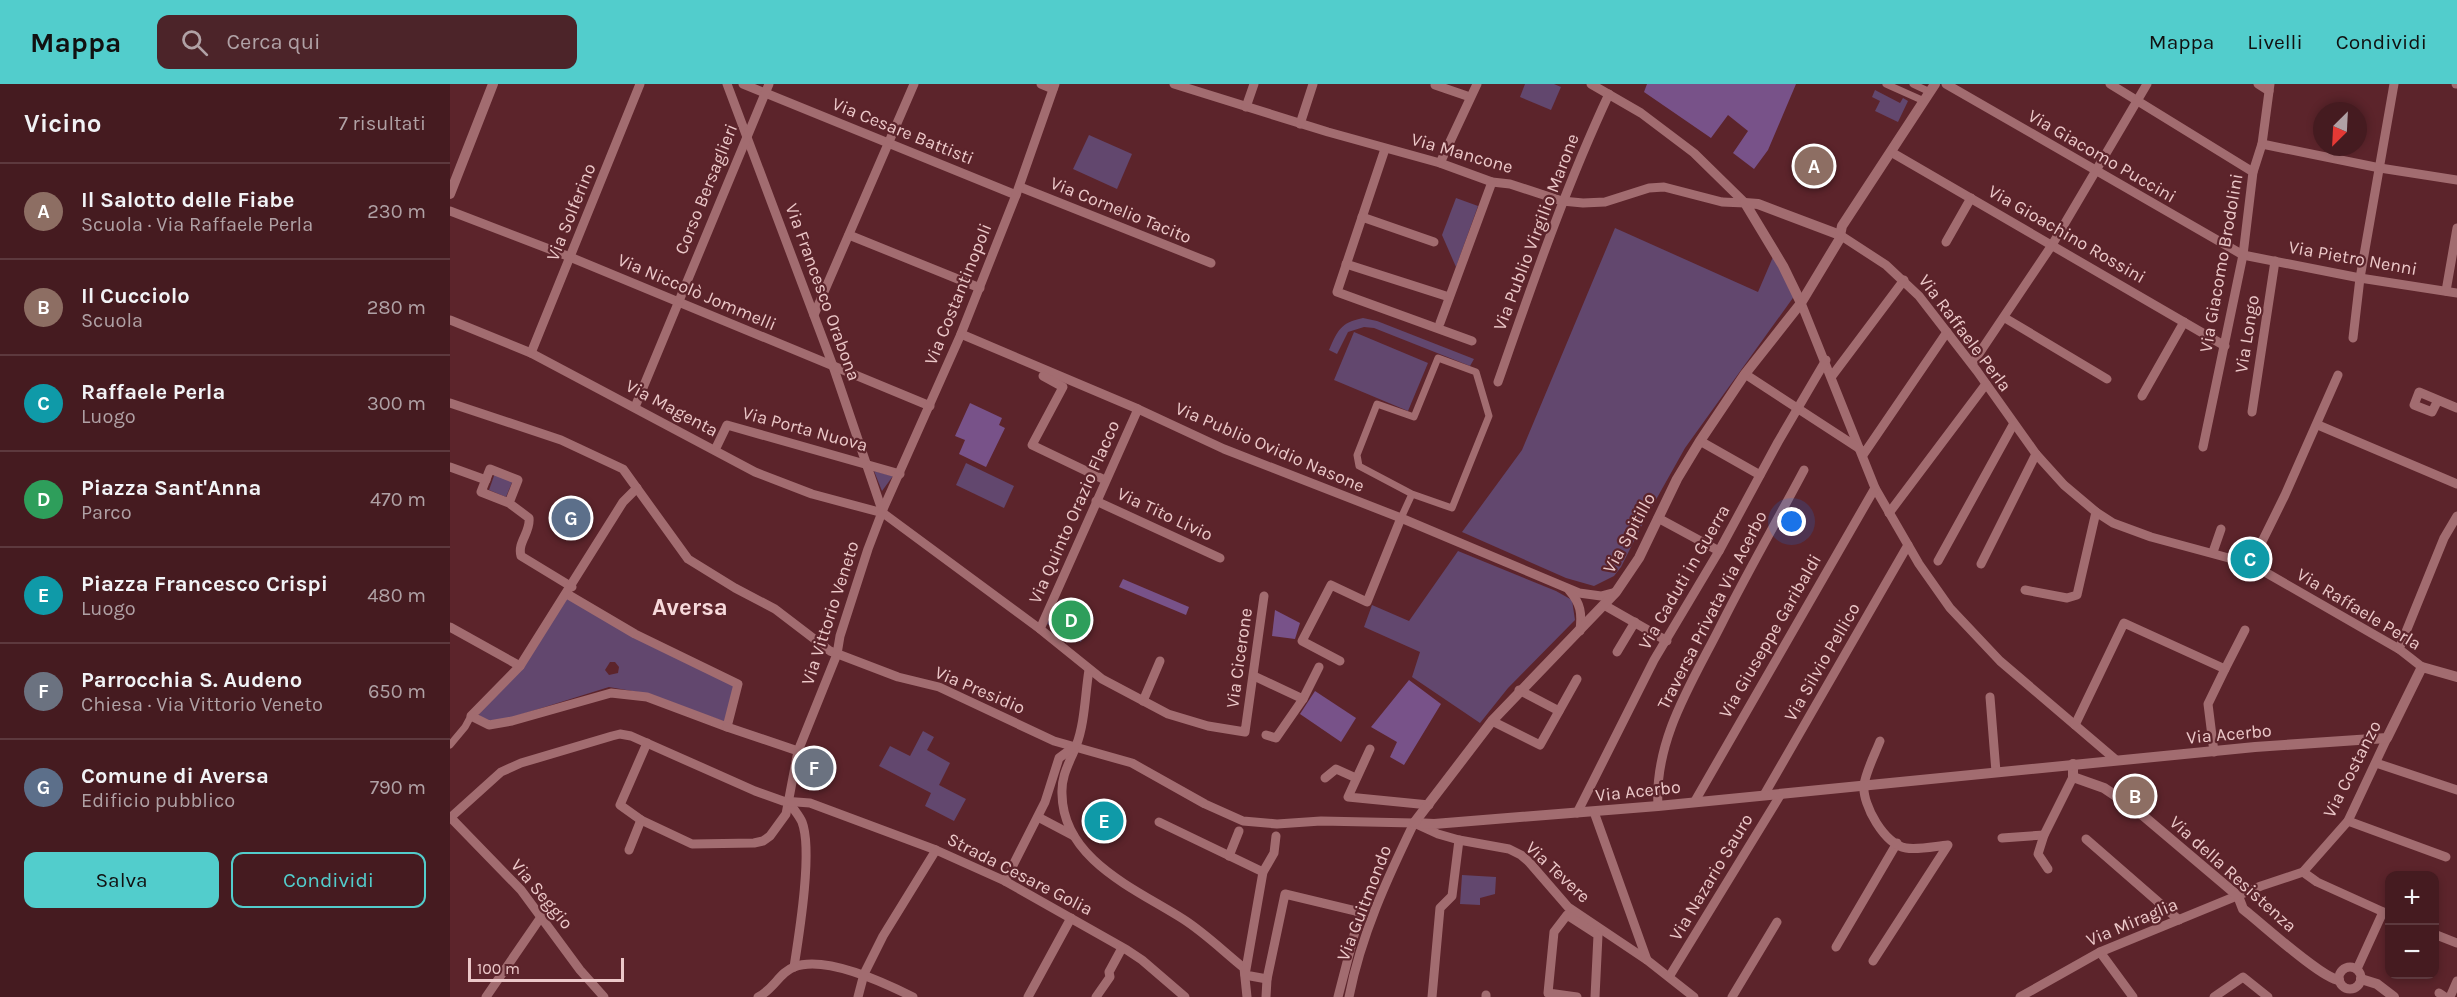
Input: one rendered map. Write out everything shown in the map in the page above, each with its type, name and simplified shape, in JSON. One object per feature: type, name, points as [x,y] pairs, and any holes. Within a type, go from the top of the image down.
[{"type":"street","points":[[450,194],[493,84]]},
{"type":"street","name":"Via Solferino","points":[[531,353],[640,84]]},
{"type":"street","name":"Via Francesco Orabona","points":[[727,84],[814,315],[883,513]]},
{"type":"street","name":"Via Cesare Battisti","points":[[743,84],[1018,191]]},
{"type":"street","name":"Corso Bersaglieri","points":[[635,407],[769,84]]},
{"type":"street","points":[[814,315],[914,84]]},
{"type":"street","points":[[1041,84],[1054,87]]},
{"type":"street","name":"Via Mancone","points":[[1174,84],[1192,86],[1246,107],[1300,124],[1440,163],[1492,182],[1510,184],[1562,201],[1605,202],[1649,188],[1664,187],[1722,201],[1745,203]]},
{"type":"street","points":[[1246,107],[1254,84]]},
{"type":"street","points":[[1300,124],[1313,84]]},
{"type":"street","points":[[1440,163],[1477,84]]},
{"type":"street","points":[[1591,84],[1641,113],[1694,153],[1745,203],[1783,266],[1802,303],[1875,488],[1919,564],[1957,616],[2000,661],[2116,760]]},
{"type":"street","points":[[1886,84],[1930,92]]},
{"type":"street","points":[[1913,84],[1930,92]]},
{"type":"street","name":"Via Giacomo Puccini","points":[[1946,84],[2243,255]]},
{"type":"street","points":[[2110,84],[2253,172]]},
{"type":"street","points":[[1972,364],[2052,245],[2147,84]]},
{"type":"street","points":[[2258,84],[2269,87]]},
{"type":"street","points":[[2353,338],[2360,278],[2394,84]]},
{"type":"street","points":[[1435,85],[1470,97]]},
{"type":"street","name":"Via Costantinopoli","points":[[883,513],[980,288],[1018,191],[1054,87]]},
{"type":"street","name":"Via Giacomo Brodolini","points":[[2203,447],[2243,255],[2253,172],[2262,144],[2269,87]]},
{"type":"street","name":"Via Spitillo","points":[[1414,823],[1492,721],[1616,592],[1639,558],[1677,479],[1700,441],[1745,374],[1802,303],[1837,245],[1842,226],[1930,92]]},
{"type":"street","name":"Via Publio Virgilio Marone","points":[[1498,382],[1562,201],[1609,94]]},
{"type":"street","points":[[2262,144],[2379,168],[2457,180]]},
{"type":"street","points":[[1385,149],[1337,292],[1472,341]]},
{"type":"street","name":"Via Gioachino Rossini","points":[[1891,152],[2225,346]]},
{"type":"street","points":[[1440,323],[1492,182]]},
{"type":"street","name":"Via Cornelio Tacito","points":[[1018,191],[1211,263]]},
{"type":"street","points":[[1946,242],[1971,198]]},
{"type":"street","name":"Via Raffaele Perla","points":[[1745,203],[1758,204],[1840,235],[1904,280],[1972,364],[2013,425],[2036,454],[2064,485],[2096,512],[2113,523],[2151,537],[2251,564],[2399,649],[2422,667]]},
{"type":"street","name":"Via Niccolò Jommelli","points":[[450,211],[570,257],[930,406]]},
{"type":"street","points":[[1362,218],[1434,242]]},
{"type":"street","points":[[2446,291],[2457,228]]},
{"type":"street","points":[[849,235],[980,288]]},
{"type":"street","name":"Via Pietro Nenni","points":[[2243,255],[2360,278],[2457,292]]},
{"type":"street","name":"Via Longo","points":[[2252,412],[2275,261]]},
{"type":"street","points":[[1346,264],[1449,297]]},
{"type":"street","points":[[1832,376],[1904,280]]},
{"type":"street","points":[[2005,318],[2107,379]]},
{"type":"street","name":"Via Magenta","points":[[450,320],[531,353],[755,472],[812,494],[883,513]]},
{"type":"street","points":[[2142,396],[2184,322]]},
{"type":"street","points":[[1862,452],[1947,332]]},
{"type":"street","name":"Via Publio Ovidio Nasone","points":[[961,334],[1138,409],[1224,449],[1401,518],[1567,588],[1591,596],[1616,592]]},
{"type":"street","points":[[1438,358],[1476,372],[1489,416],[1452,508],[1412,494],[1359,466],[1357,455],[1377,404],[1414,417],[1438,358]]},
{"type":"street","name":"Via Caduti in Guerra","points":[[1577,813],[1654,660],[1719,551],[1797,408],[1826,360]]},
{"type":"street","points":[[1745,374],[1862,452]]},
{"type":"street","points":[[2251,564],[2318,425],[2338,375]]},
{"type":"street","points":[[1043,376],[1063,387],[1032,445],[1105,480]]},
{"type":"street","points":[[1889,513],[1986,384]]},
{"type":"street","points":[[2438,400],[2457,408]]},
{"type":"street","name":"Via Presidio","points":[[450,404],[561,440],[623,469],[688,559],[735,588],[776,609],[817,642],[837,654],[898,677],[939,687],[1054,741],[1132,764],[1205,804],[1243,820],[1277,824],[1321,821],[1414,823]]},
{"type":"street","name":"Via Quinto Orazio Flacco","points":[[1040,629],[1138,409]]},
{"type":"street","name":"Via Porta Nuova","points":[[716,450],[727,425],[900,474]]},
{"type":"street","points":[[1938,561],[2013,425]]},
{"type":"street","points":[[2318,425],[2457,484]]},
{"type":"street","points":[[1700,441],[1760,475]]},
{"type":"street","points":[[1981,564],[2036,454]]},
{"type":"street","points":[[450,467],[486,480]]},
{"type":"street","points":[[509,503],[518,480],[490,469],[481,492],[509,503],[529,518],[530,524],[520,547],[520,553],[524,558],[635,634],[738,684],[727,727]]},
{"type":"street","name":"Traversa Privata Via Acerbo","points":[[1658,806],[1660,768],[1676,714],[1741,584],[1804,470]]},
{"type":"street","points":[[450,745],[471,716],[520,666],[623,502],[637,488]]},
{"type":"street","name":"Via Giuseppe Garibaldi","points":[[1695,801],[1875,488]]},
{"type":"street","points":[[1341,662],[1302,641],[1330,585],[1367,602],[1412,494]]},
{"type":"street","name":"Via Tito Livio","points":[[1096,501],[1220,558]]},
{"type":"street","points":[[2025,590],[2067,598],[2078,595],[2096,512]]},
{"type":"street","name":"Via Cicerone","points":[[883,513],[1040,629],[1102,679],[1168,714],[1208,726],[1245,732],[1264,597]]},
{"type":"street","name":"Via Vittorio Veneto","points":[[647,743],[620,805],[641,820],[692,844],[754,843],[770,836],[786,814],[798,751],[837,654],[840,636],[868,549],[883,513]]},
{"type":"street","points":[[2399,649],[2444,537],[2457,516]]},
{"type":"street","points":[[1658,518],[1719,551]]},
{"type":"street","points":[[2213,552],[2221,529]]},
{"type":"street","name":"Via Silvio Pellico","points":[[1764,795],[1908,546]]},
{"type":"street","points":[[1567,588],[1579,602],[1582,611],[1580,631]]},
{"type":"street","points":[[1604,605],[1667,641]]},
{"type":"street","points":[[1617,652],[1635,622]]},
{"type":"street","points":[[2075,725],[2124,623],[2225,669]]},
{"type":"street","points":[[450,627],[520,666]]},
{"type":"street","points":[[2214,752],[2208,704],[2244,630]]},
{"type":"street","points":[[1143,701],[1160,661]]},
{"type":"street","points":[[1266,735],[1276,738],[1303,699],[1319,667]]},
{"type":"street","points":[[2422,667],[2457,677]]},
{"type":"street","name":"Via Costanzo","points":[[2262,886],[2303,872],[2348,821],[2422,667]]},
{"type":"street","points":[[1089,669],[1076,746],[1064,774],[1062,794],[1064,808],[1074,836],[1086,853],[1102,868],[1185,920],[1244,968],[1247,997]]},
{"type":"street","points":[[1254,676],[1303,699]]},
{"type":"street","points":[[1492,721],[1539,745],[1577,679]]},
{"type":"street","points":[[1520,690],[1559,711]]},
{"type":"street","points":[[471,716],[489,725],[512,721],[611,693],[647,698],[798,751]]},
{"type":"street","points":[[1990,697],[1996,772]]},
{"type":"street","name":"Strada Cesare Golia","points":[[450,817],[492,778],[521,764],[620,734],[647,743],[755,791],[789,802],[810,803],[936,850],[1005,882],[1143,960],[1185,997]]},
{"type":"street","name":"Via Acerbo","points":[[1414,823],[1434,824],[1594,812],[2073,764],[2387,738]]},
{"type":"street","points":[[1874,962],[1948,845],[1907,848],[1897,843],[1876,824],[1867,805],[1864,785],[1880,741]]},
{"type":"street","points":[[1005,882],[1038,817],[1059,758],[1076,746]]},
{"type":"street","points":[[1370,749],[1348,797],[1429,805]]},
{"type":"street","points":[[2376,763],[2457,790]]},
{"type":"street","points":[[1339,764],[1358,776]]},
{"type":"street","points":[[2048,869],[2038,854],[2044,835],[2073,777],[2073,764]]},
{"type":"street","points":[[1325,778],[1336,769],[1358,776]]},
{"type":"street","name":"Via della Resistenza","points":[[2073,777],[2104,788],[2134,808],[2238,896],[2243,909],[2315,968],[2334,980],[2341,989]]},
{"type":"street","name":"Via Nazario Sauro","points":[[1670,977],[1781,794]]},
{"type":"street","points":[[789,802],[803,824],[805,841],[804,894],[794,967]]},
{"type":"street","points":[[1594,812],[1647,960]]},
{"type":"street","name":"Via Seggio","points":[[450,817],[521,890],[580,970],[604,997]]},
{"type":"street","points":[[1038,817],[1074,836]]},
{"type":"street","points":[[629,850],[641,820]]},
{"type":"street","points":[[2348,821],[2446,857]]},
{"type":"street","points":[[1159,822],[1263,872]]},
{"type":"street","name":"Via Tevere","points":[[1414,823],[1432,832],[1459,840],[1509,849],[1521,855],[1568,907],[1647,960],[1694,997]]},
{"type":"street","name":"Via Guitmondo","points":[[1349,997],[1354,972],[1382,891],[1414,823]]},
{"type":"street","points":[[1229,856],[1239,831]]},
{"type":"street","points":[[2002,838],[2044,835]]},
{"type":"street","points":[[1245,975],[1263,872],[1274,853],[1276,836]]},
{"type":"street","points":[[2086,839],[2179,920]]},
{"type":"street","points":[[1432,997],[1440,908],[1452,896],[1459,840]]},
{"type":"street","points":[[1836,947],[1897,843]]},
{"type":"street","points":[[858,997],[864,974],[883,936],[936,850]]},
{"type":"street","points":[[2303,872],[2317,882],[2385,913]]},
{"type":"street","name":"Via Miraglia","points":[[2020,997],[2100,952],[2262,886]]},
{"type":"street","points":[[1266,997],[1267,979],[1285,894],[1360,912],[1338,997]]},
{"type":"street","points":[[1577,997],[1548,993],[1554,932],[1567,915],[1598,936],[1595,997]]},
{"type":"street","points":[[2385,915],[2359,974],[2356,987],[2341,989],[2340,973],[2345,968],[2352,967],[2359,974],[2394,997]]},
{"type":"street","points":[[486,997],[541,917]]},
{"type":"street","points":[[1028,997],[1071,918]]},
{"type":"street","points":[[1732,997],[1777,922]]},
{"type":"street","points":[[2439,936],[2457,943]]},
{"type":"street","points":[[1096,997],[1110,977],[1109,972],[1122,948]]},
{"type":"street","points":[[2100,952],[2133,997]]},
{"type":"street","points":[[758,997],[773,987],[785,973],[794,967],[811,965],[864,974],[913,997]]},
{"type":"street","points":[[1245,975],[1267,979]]},
{"type":"street","points":[[2214,997],[2243,977],[2268,997]]},
{"type":"street","points":[[2450,997],[2457,981]]},
{"type":"shaded area","points":[[1525,84],[1554,84],[1561,87],[1551,110],[1520,97]]},
{"type":"shaded area","points":[[1647,84],[1796,84],[1768,150],[1754,169],[1733,153],[1748,131],[1728,115],[1711,138],[1644,92]]},
{"type":"shaded area","points":[[1875,90],[1900,103],[1903,98],[1908,101],[1898,122],[1875,111],[1880,101],[1872,97]]},
{"type":"shaded area","points":[[1089,135],[1132,154],[1117,189],[1073,169]]},
{"type":"shaded area","points":[[1456,198],[1478,206],[1456,267],[1442,235]]},
{"type":"shaded area","points":[[1615,228],[1758,292],[1773,257],[1795,295],[1685,448],[1621,567],[1614,576],[1594,586],[1566,578],[1462,532],[1522,450]]},
{"type":"shaded area","points":[[1363,318],[1377,321],[1474,359],[1470,366],[1374,328],[1364,327],[1348,332],[1337,354],[1329,350],[1341,328],[1349,322]]},
{"type":"shaded area","points":[[1354,332],[1428,363],[1408,411],[1334,380]]},
{"type":"shaded area","points":[[970,403],[1002,418],[999,425],[1005,428],[986,467],[959,454],[965,440],[955,436]]},
{"type":"shaded area","points":[[966,463],[1014,486],[1004,508],[956,485]]},
{"type":"shaded area","points":[[874,471],[893,476],[882,491]]},
{"type":"shaded area","points":[[495,473],[513,480],[506,497],[489,490]]},
{"type":"shaded area","points":[[1458,551],[1556,591],[1572,600],[1575,620],[1508,688],[1480,723],[1412,677],[1420,652],[1364,627],[1372,605],[1409,621]]},
{"type":"shaded area","points":[[1123,579],[1189,607],[1186,615],[1119,587]]},
{"type":"shaded area","points":[[567,596],[736,685],[726,722],[638,692],[609,687],[503,720],[487,720],[480,718],[479,714]],"holes":[[[610,662],[615,662],[619,667],[618,673],[609,675],[605,670]]]},
{"type":"shaded area","points":[[1060,599],[1094,617],[1081,642],[1047,624]]},
{"type":"shaded area","points":[[1275,610],[1300,623],[1295,639],[1272,636]]},
{"type":"shaded area","points":[[1409,680],[1441,704],[1404,765],[1390,757],[1397,742],[1371,727]]},
{"type":"shaded area","points":[[1315,691],[1356,718],[1341,742],[1300,714]]},
{"type":"shaded area","points":[[923,731],[934,737],[927,750],[950,763],[939,785],[966,799],[954,821],[925,806],[931,793],[879,766],[890,746],[910,756]]},
{"type":"shaded area","points":[[1462,875],[1496,877],[1495,894],[1480,898],[1480,905],[1460,904]]},
{"type":"place","name":"Il Salotto delle Fiabe","points":[[1814,166]]},
{"type":"place","name":"Comune di Aversa","points":[[571,518]]},
{"type":"place","name":"Raffaele Perla","points":[[2250,559]]},
{"type":"place","name":"Piazza Sant'Anna","points":[[1071,620]]},
{"type":"place","name":"Parrocchia S. Audeno","points":[[814,768]]},
{"type":"place","name":"Il Cucciolo","points":[[2135,796]]},
{"type":"place","name":"Piazza Francesco Crispi","points":[[1104,821]]},
{"type":"district","name":"Aversa","points":[[690,607]]}]
